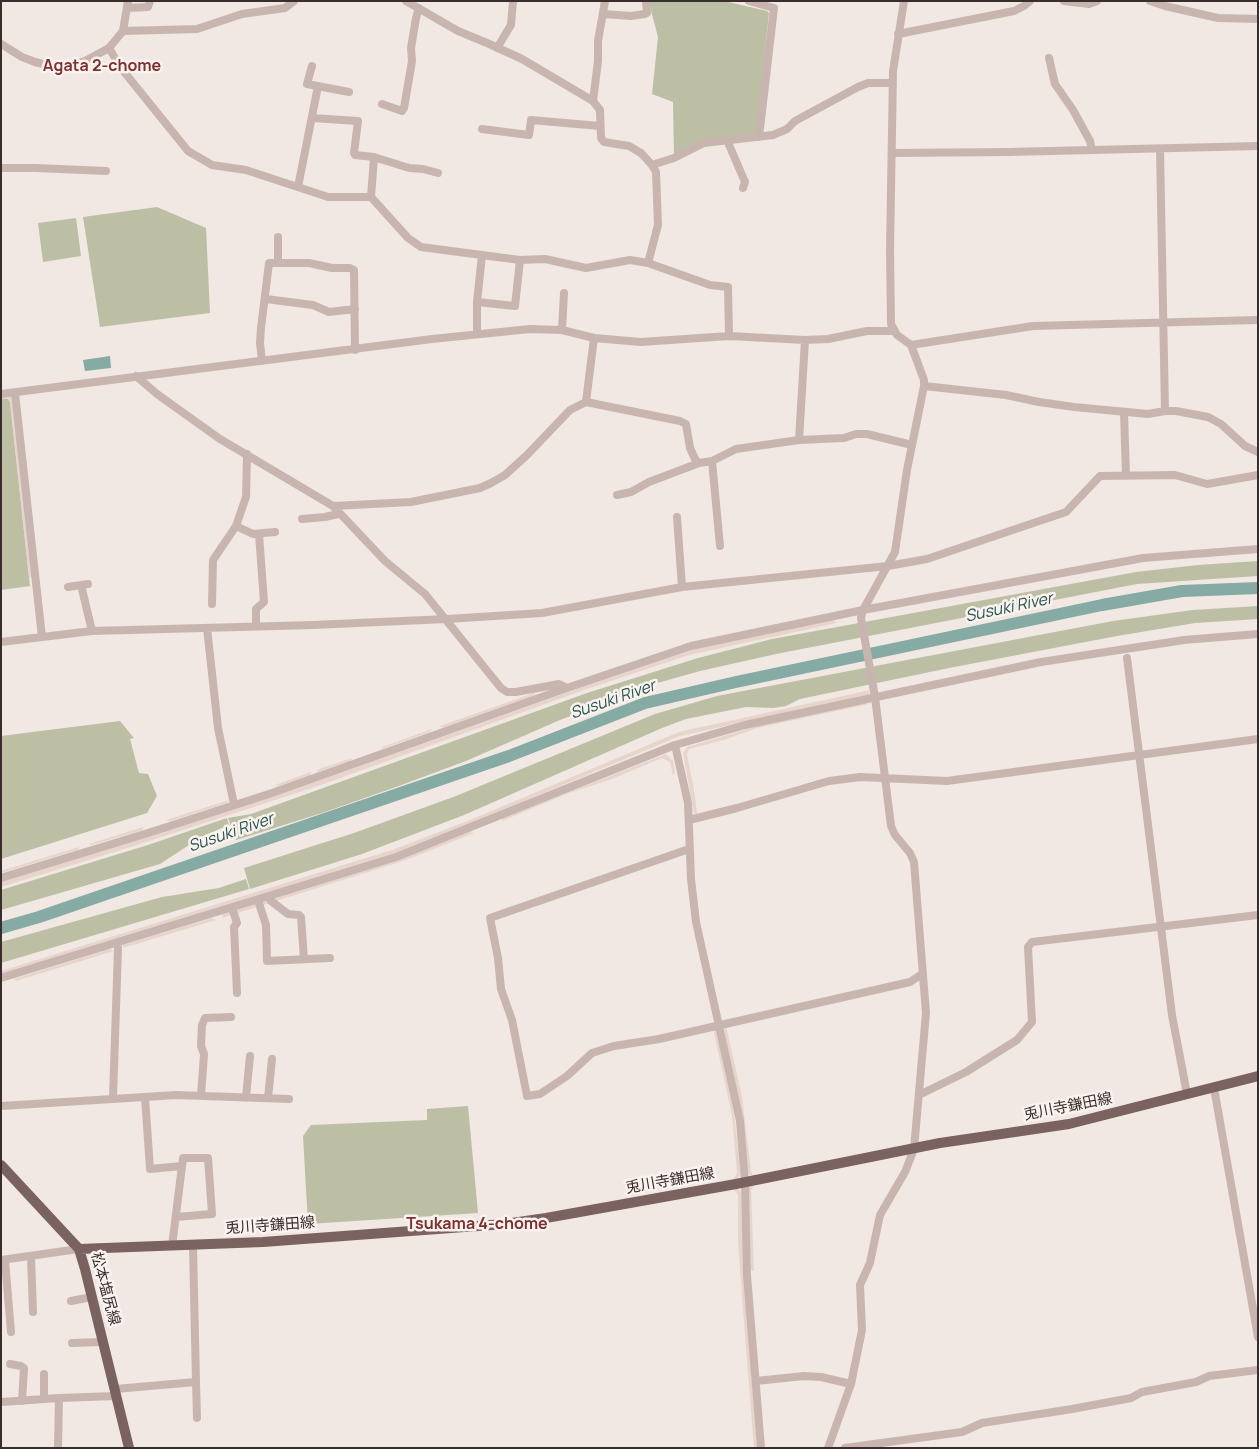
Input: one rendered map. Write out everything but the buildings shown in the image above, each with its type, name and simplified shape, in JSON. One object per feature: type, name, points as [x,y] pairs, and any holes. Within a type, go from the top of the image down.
[{"type":"main road","name":"兎川寺鎌田線","points":[[78,1250],[193,1246],[505,1224],[745,1182],[967,1139],[1069,1124],[1258,1076]]},
{"type":"main road","name":"松本塩尻線","points":[[1,1165],[78,1250],[92,1297],[129,1448]]},
{"type":"street","points":[[1,44],[22,57],[51,66],[69,66],[85,61],[109,48],[123,31],[128,5],[148,8],[150,1]]},
{"type":"street","points":[[123,31],[198,29],[242,14],[285,8],[294,1]]},
{"type":"street","points":[[406,1],[458,32],[522,59],[593,101],[600,110],[601,138],[604,142],[630,146],[641,153],[656,172],[658,225],[648,263]]},
{"type":"street","points":[[497,48],[511,25],[513,1]]},
{"type":"street","points":[[593,101],[598,61],[598,41],[605,1]]},
{"type":"street","points":[[603,14],[631,16],[645,14],[647,12],[646,1]]},
{"type":"street","points":[[749,1],[774,8],[759,137]]},
{"type":"street","points":[[904,1],[892,83],[890,278],[891,324],[897,336],[911,344],[1033,326],[1258,320]]},
{"type":"street","points":[[898,34],[1014,11],[1030,1]]},
{"type":"street","points":[[1064,1],[1089,4],[1097,1]]},
{"type":"street","points":[[1155,2],[1218,18],[1258,20]]},
{"type":"street","points":[[382,104],[402,111],[404,108],[412,60],[411,48],[419,8]]},
{"type":"street","points":[[109,48],[121,68],[188,151],[212,165],[246,170],[332,198],[371,197],[408,238],[421,247],[520,260],[545,259],[586,268],[630,260],[648,263],[690,280],[728,287],[729,336]]},
{"type":"street","points":[[1049,58],[1055,84],[1073,110],[1090,141],[1092,150]]},
{"type":"street","points":[[312,66],[307,84],[350,92]]},
{"type":"street","points":[[652,165],[674,158],[704,143],[773,134],[787,129],[795,121],[858,87],[868,83],[892,83]]},
{"type":"street","points":[[298,187],[318,86]]},
{"type":"street","points":[[312,118],[358,121],[355,155],[374,157],[409,168],[423,169],[438,174]]},
{"type":"street","points":[[482,130],[529,135],[531,120],[600,126]]},
{"type":"street","points":[[728,140],[745,182],[743,188]]},
{"type":"street","points":[[892,152],[1258,146]]},
{"type":"street","points":[[1160,149],[1165,411]]},
{"type":"street","points":[[371,197],[374,157]]},
{"type":"street","points":[[1,168],[106,170]]},
{"type":"street","points":[[278,237],[278,263]]},
{"type":"street","points":[[477,334],[477,302],[482,255]]},
{"type":"street","points":[[477,302],[514,306],[520,260]]},
{"type":"street","points":[[262,361],[261,328],[270,263],[309,263],[332,268],[353,269],[355,273],[356,310],[355,350]]},
{"type":"street","points":[[562,330],[564,293]]},
{"type":"street","points":[[266,299],[313,305],[329,312],[356,310]]},
{"type":"street","points":[[1,394],[530,328],[562,330],[594,338],[641,342],[729,336],[805,340],[828,339],[866,331],[894,331]]},
{"type":"street","points":[[586,402],[594,338]]},
{"type":"street","points":[[799,440],[805,340]]},
{"type":"street","points":[[828,1448],[851,1384],[862,1330],[860,1285],[870,1263],[880,1215],[905,1172],[914,1149],[926,1013],[914,862],[891,826],[862,614],[895,552],[897,543],[912,445],[924,386],[924,380],[911,344]]},
{"type":"street","points":[[136,376],[157,394],[220,439],[333,506],[338,514],[385,561],[425,594],[501,688],[507,692],[559,684],[567,688]]},
{"type":"street","points":[[924,386],[1006,395],[1074,407],[1148,414],[1176,411],[1208,417],[1221,424],[1244,446],[1258,452]]},
{"type":"street","points":[[15,393],[42,637]]},
{"type":"street","points":[[333,506],[411,502],[480,488],[505,475],[570,410],[586,402],[680,421],[686,424],[690,448],[699,463]]},
{"type":"street","points":[[1124,412],[1126,476]]},
{"type":"street","points":[[617,495],[631,492],[649,482],[699,463],[712,461],[736,449],[799,440],[844,438],[856,434],[867,434],[912,445]]},
{"type":"street","points":[[212,604],[213,560],[236,526],[246,497],[247,454]]},
{"type":"street","points":[[712,461],[720,546]]},
{"type":"street","points":[[1,642],[92,631],[447,619],[542,613],[682,587],[888,566],[927,559],[1066,512],[1100,476],[1175,475],[1207,484],[1258,475]]},
{"type":"street","points":[[302,519],[338,514]]},
{"type":"street","points":[[677,517],[682,587]]},
{"type":"street","points":[[236,526],[253,534],[275,532]]},
{"type":"street","points":[[256,626],[256,609],[264,602],[259,534]]},
{"type":"street","points":[[1,878],[148,833],[304,782],[691,646],[1143,558],[1258,548]]},
{"type":"street","points":[[68,587],[84,584],[92,631]]},
{"type":"street","points":[[207,628],[218,728],[234,804]]},
{"type":"street","points":[[1,978],[396,857],[675,745],[745,725],[874,694],[1032,664],[1184,640],[1258,634]]},
{"type":"street","points":[[1128,658],[1132,654],[1133,648]]},
{"type":"street","points":[[1120,650],[1128,658],[1172,1015],[1187,1094]]},
{"type":"street","points":[[689,820],[829,781],[860,777],[948,781],[1258,739]]},
{"type":"street","points":[[675,745],[685,787],[689,820],[691,879],[696,922],[720,1024],[740,1122],[745,1182],[746,1249],[761,1448]]},
{"type":"street","points":[[689,849],[490,918],[498,958],[501,989],[512,1020],[527,1096],[540,1094],[592,1053],[614,1046],[659,1039],[910,982],[922,974]]},
{"type":"street","points":[[269,896],[272,901],[288,914],[301,917],[304,959]]},
{"type":"street","points":[[258,900],[266,925],[267,960],[330,958]]},
{"type":"street","points":[[232,908],[237,923],[234,927],[237,993]]},
{"type":"street","points":[[919,1095],[966,1072],[1017,1040],[1032,1022],[1028,947],[1032,942],[1258,915]]},
{"type":"street","points":[[113,1098],[117,943]]},
{"type":"street","points":[[202,1096],[204,1054],[201,1046],[202,1025],[205,1018],[231,1017]]},
{"type":"street","points":[[246,1097],[250,1056]]},
{"type":"street","points":[[268,1098],[272,1059]]},
{"type":"street","points":[[1214,1088],[1258,1337]]},
{"type":"street","points":[[1,1106],[145,1097],[202,1096],[289,1099]]},
{"type":"street","points":[[145,1097],[150,1169],[182,1166]]},
{"type":"street","points":[[172,1246],[183,1158],[208,1158],[212,1214],[176,1216]]},
{"type":"street","points":[[193,1246],[197,1418]]},
{"type":"street","points":[[11,1332],[5,1309],[3,1260],[78,1250]]},
{"type":"street","points":[[31,1257],[35,1308]]},
{"type":"street","points":[[71,1301],[92,1297]]},
{"type":"street","points":[[72,1343],[103,1342]]},
{"type":"street","points":[[10,1364],[24,1368],[22,1401]]},
{"type":"street","points":[[845,1448],[962,1432],[982,1423],[1131,1398],[1142,1392],[1196,1382],[1209,1376],[1258,1370]]},
{"type":"street","points":[[44,1374],[44,1399]]},
{"type":"street","points":[[756,1381],[804,1376],[821,1377],[851,1384]]},
{"type":"street","points":[[1,1402],[59,1398],[196,1382]]},
{"type":"street","points":[[58,1448],[59,1398]]},
{"type":"green space","points":[[651,1],[724,1],[769,13],[757,133],[674,154],[673,102],[652,94],[658,37],[649,3]]},
{"type":"green space","points":[[157,207],[206,228],[210,313],[100,327],[83,217]]},
{"type":"green space","points":[[76,218],[81,256],[43,262],[38,223]]},
{"type":"green space","points":[[1,399],[8,399],[10,402],[30,586],[1,590]]},
{"type":"green space","points":[[1258,561],[1258,576],[1137,584],[776,654],[700,671],[654,684],[560,720],[466,761],[396,787],[236,840],[228,818],[251,814],[587,693],[698,658],[772,639],[1136,572]]},
{"type":"green space","points":[[1258,606],[1258,619],[1195,623],[1117,636],[800,699],[786,706],[773,708],[746,707],[686,719],[464,815],[362,854],[250,889],[244,868],[354,833],[456,796],[655,714],[717,696],[1113,621],[1193,610]]},
{"type":"green space","points":[[120,721],[134,738],[130,739],[139,773],[148,774],[157,796],[147,813],[1,859],[1,736]]},
{"type":"green space","points":[[227,818],[229,825],[201,837],[160,864],[1,910],[1,890],[148,845]]},
{"type":"green space","points":[[246,879],[249,889],[1,963],[1,942],[162,897],[219,888]]},
{"type":"green space","points":[[468,1106],[478,1213],[308,1224],[303,1136],[311,1125],[427,1120],[427,1109]]},
{"type":"shaded area","points":[[11,396],[14,398],[32,577],[29,578],[10,402],[8,399],[1,399],[1,397]]},
{"type":"shaded area","points":[[834,620],[837,623],[689,655],[587,689],[321,785],[1,887],[1,882],[287,792],[695,649]]},
{"type":"shaded area","points":[[870,690],[868,695],[680,736],[396,853],[1,975],[1,971],[392,850],[470,820],[679,732]]},
{"type":"shaded area","points":[[534,693],[535,695],[443,728],[440,726]]},
{"type":"shaded area","points":[[866,703],[869,704],[757,728],[724,740],[689,749],[687,755],[697,815],[694,813],[683,753],[687,747],[757,726]]},
{"type":"shaded area","points":[[432,729],[430,732],[381,749],[382,747]]},
{"type":"shaded area","points":[[666,754],[673,761],[675,773],[673,775],[670,762],[662,758],[612,779],[569,793],[502,821],[503,818]]},
{"type":"shaded area","points":[[352,758],[350,761],[315,773],[319,769]]},
{"type":"shaded area","points":[[311,772],[310,776],[278,786],[275,785]]},
{"type":"shaded area","points":[[229,800],[227,803],[170,821],[166,820]]},
{"type":"shaded area","points":[[143,827],[143,830],[92,845],[89,844]]},
{"type":"shaded area","points":[[469,832],[474,833],[406,860],[222,918],[223,914],[414,853]]},
{"type":"shaded area","points":[[79,847],[78,850],[1,873],[1,871]]},
{"type":"shaded area","points":[[211,918],[216,920],[123,948],[123,945]]},
{"type":"shaded area","points":[[109,949],[114,951],[16,981],[14,979]]},
{"type":"shaded area","points":[[726,1026],[742,1097],[753,1176],[748,1172],[743,1124],[724,1029]]},
{"type":"shaded area","points":[[713,1028],[717,1031],[733,1106],[740,1176],[736,1180],[733,1180],[737,1173],[732,1115]]},
{"type":"shaded area","points":[[751,1185],[754,1186],[751,1190],[754,1271],[751,1269],[749,1187]]},
{"type":"shaded area","points":[[733,1188],[741,1192],[744,1275],[757,1448],[754,1448],[743,1310],[738,1242],[738,1195]]},
{"type":"water","points":[[110,356],[111,368],[85,371],[83,360]]},
{"type":"waterway","name":"Susuki River","points":[[1,928],[39,917],[509,756],[645,703],[1102,605],[1182,591],[1258,588]]},
{"type":"district","name":"Agata 2-chome","points":[[102,67]]},
{"type":"district","name":"Tsukama 4-chome","points":[[477,1225]]}]
